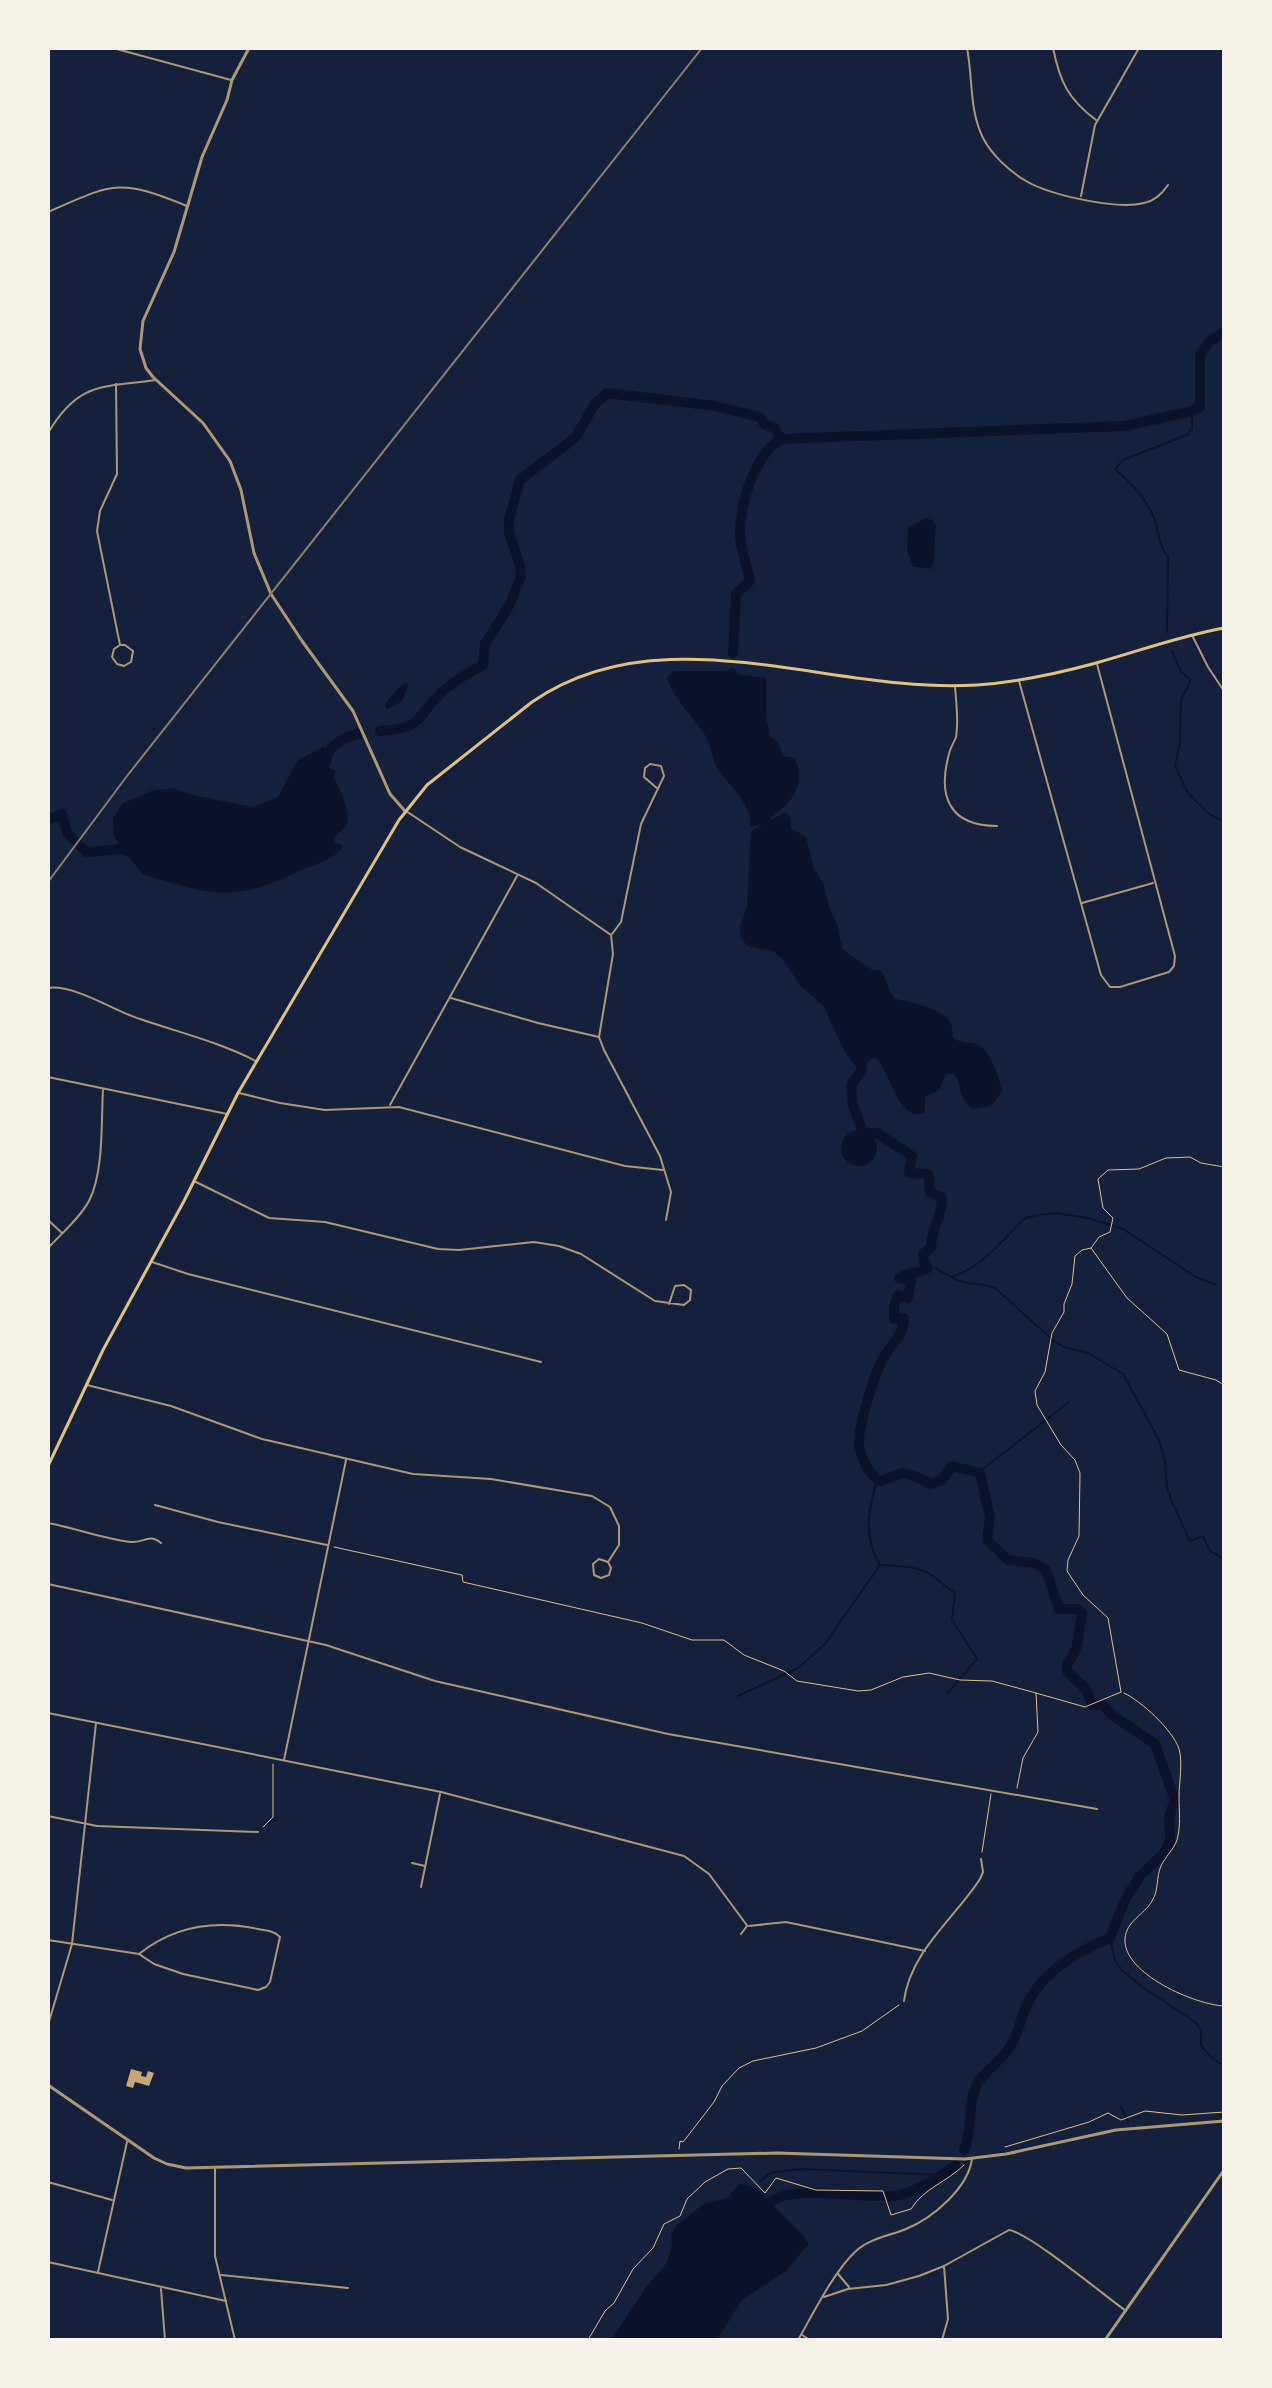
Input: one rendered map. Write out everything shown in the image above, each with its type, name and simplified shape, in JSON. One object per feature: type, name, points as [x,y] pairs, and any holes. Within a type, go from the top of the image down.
[{"type":"main road","points":[[48,1466],[86,1385],[238,1093],[405,811],[427,785],[532,702],[565,683],[612,667],[637,663],[704,661],[773,666],[907,684],[1019,681],[1097,663],[1191,634],[1224,628]]},
{"type":"street","points":[[113,48],[232,80]]},
{"type":"street","points":[[249,48],[232,80],[227,100],[202,157],[174,252],[146,311],[139,339],[146,368],[203,423],[230,461],[241,490],[254,553],[271,594],[353,711],[392,799],[460,847],[536,883],[611,935]]},
{"type":"street","points":[[967,48],[974,113],[983,139],[1004,165],[1035,186],[1081,198],[1127,205],[1154,200],[1168,185]]},
{"type":"street","points":[[1053,48],[1064,85],[1076,105],[1097,121]]},
{"type":"street","points":[[1081,198],[1097,121],[1139,48]]},
{"type":"street","points":[[48,212],[98,191],[120,186],[143,189],[188,207]]},
{"type":"street","points":[[48,433],[74,399],[99,387],[156,380]]},
{"type":"street","points":[[116,384],[117,474],[100,511],[97,531],[120,645]]},
{"type":"street","points":[[1191,634],[1224,691]]},
{"type":"street","points":[[120,645],[133,651],[133,659],[124,666],[117,664],[112,657],[114,649],[120,645]]},
{"type":"street","points":[[1019,681],[1101,975],[1106,984],[1115,987],[1142,981],[1169,972],[1175,961],[1097,663]]},
{"type":"street","points":[[955,685],[956,737],[946,769],[949,801],[955,815],[966,823],[997,826]]},
{"type":"street","points":[[658,789],[644,777],[645,768],[650,764],[659,765],[664,772],[658,789],[641,824],[621,922],[611,935],[613,954],[599,1037],[665,1170],[671,1200],[666,1220]]},
{"type":"street","points":[[389,1106],[518,875]]},
{"type":"street","points":[[1081,903],[1155,882]]},
{"type":"street","points":[[48,988],[65,989],[140,1020],[210,1040],[256,1061]]},
{"type":"street","points":[[450,997],[599,1037]]},
{"type":"street","points":[[48,1077],[227,1114]]},
{"type":"street","points":[[48,1248],[85,1207],[94,1190],[103,1089]]},
{"type":"street","points":[[238,1093],[325,1110],[389,1106],[625,1166],[665,1170]]},
{"type":"street","points":[[194,1181],[269,1218],[325,1222],[438,1249],[459,1250],[534,1242],[559,1246],[591,1260],[647,1297],[669,1304],[687,1304],[692,1296],[689,1288],[682,1284],[675,1286],[669,1304]]},
{"type":"street","points":[[48,1220],[62,1233]]},
{"type":"street","points":[[151,1262],[541,1362]]},
{"type":"street","points":[[86,1385],[171,1406],[262,1439],[423,1476],[506,1481],[599,1499],[614,1513],[621,1532],[618,1549],[608,1562]]},
{"type":"street","points":[[283,1761],[346,1458]]},
{"type":"street","points":[[155,1505],[328,1545]]},
{"type":"street","points":[[48,1523],[132,1542],[147,1538],[161,1543]]},
{"type":"street","points":[[603,1559],[608,1562],[611,1568],[609,1575],[601,1578],[594,1575],[592,1568],[595,1561],[603,1559]]},
{"type":"street","points":[[48,1584],[308,1641],[435,1681],[668,1734],[1097,1809]]},
{"type":"street","points":[[48,1713],[441,1792],[690,1858],[709,1874],[747,1926]]},
{"type":"street","points":[[48,2025],[72,1944],[96,1723]]},
{"type":"street","points":[[421,1887],[441,1792]]},
{"type":"street","points":[[48,1816],[85,1825],[258,1832]]},
{"type":"street","points":[[904,2001],[909,1977],[925,1951],[980,1879],[983,1872],[981,1859]]},
{"type":"street","points":[[412,1863],[425,1866]]},
{"type":"street","points":[[741,1934],[747,1926],[786,1922],[925,1951]]},
{"type":"street","points":[[48,1940],[139,1954],[154,1964],[191,1976],[260,1990],[270,1982],[281,1941],[279,1934],[251,1928],[193,1927],[167,1936],[139,1954]]},
{"type":"street","points":[[48,2085],[128,2141],[167,2164],[186,2168],[786,2153],[972,2159],[1103,2132],[1224,2121]]},
{"type":"street","points":[[97,2273],[128,2141]]},
{"type":"street","points":[[798,2340],[844,2264],[865,2244],[908,2229],[945,2201],[964,2182],[972,2159]]},
{"type":"street","points":[[215,2167],[214,2243],[235,2340]]},
{"type":"street","points":[[1105,2340],[1224,2170]]},
{"type":"street","points":[[1217,2178],[1224,2182]]},
{"type":"street","points":[[48,2182],[113,2200]]},
{"type":"street","points":[[824,2297],[850,2288],[886,2285],[944,2266],[1009,2230],[1016,2231],[1126,2311]]},
{"type":"street","points":[[48,2262],[226,2301]]},
{"type":"street","points":[[942,2340],[948,2319],[944,2266]]},
{"type":"street","points":[[838,2273],[850,2288]]},
{"type":"street","points":[[219,2274],[348,2288]]},
{"type":"street","points":[[160,2287],[165,2340]]},
{"type":"street","points":[[801,2335],[810,2340]]},
{"type":"path","points":[[1121,1692],[1108,1618],[1083,1595],[1067,1571],[1068,1560],[1079,1536],[1078,1465],[1061,1445],[1037,1405],[1035,1391],[1045,1372],[1052,1333],[1059,1323],[1072,1284],[1075,1256],[1091,1248],[1099,1237],[1110,1232],[1112,1220],[1103,1208],[1098,1179],[1108,1170],[1139,1169],[1173,1158],[1190,1157],[1201,1163],[1224,1167]]},
{"type":"path","points":[[1091,1248],[1118,1288],[1167,1334],[1179,1370],[1224,1385]]},
{"type":"path","points":[[328,1545],[462,1575],[463,1582],[642,1623],[692,1640],[724,1640],[744,1655],[784,1671],[797,1681],[858,1691],[871,1690],[903,1677],[929,1673],[960,1680],[992,1681],[1085,1707],[1121,1692],[1137,1701],[1161,1724],[1175,1740],[1180,1754],[1176,1842],[1160,1869],[1154,1899],[1127,1929],[1126,1949],[1141,1970],[1161,1984],[1196,2002],[1224,2006]]},
{"type":"path","points":[[1016,1795],[1023,1758],[1037,1736],[1036,1693]]},
{"type":"path","points":[[258,1832],[273,1817],[273,1759]]},
{"type":"path","points":[[981,1859],[992,1791]]},
{"type":"path","points":[[679,2155],[680,2141],[683,2142],[714,2102],[722,2086],[739,2068],[753,2061],[816,2048],[862,2031],[904,2001]]},
{"type":"path","points":[[1005,2146],[1089,2122],[1108,2113],[1121,2120],[1145,2111],[1182,2115],[1224,2112]]},
{"type":"path","points":[[588,2340],[633,2269],[653,2248],[664,2224],[680,2216],[687,2199],[699,2187],[728,2169],[741,2168],[765,2193],[776,2178],[816,2190],[883,2191],[891,2215],[911,2209],[930,2188],[956,2174],[972,2159]]},
{"type":"water","points":[[925,518],[936,525],[931,569],[912,566],[907,549],[908,528]]},
{"type":"water","points":[[731,668],[737,674],[766,678],[766,716],[770,736],[778,743],[784,756],[795,758],[799,777],[795,793],[770,818],[786,812],[791,819],[791,828],[806,837],[814,869],[823,883],[838,927],[842,949],[872,970],[881,970],[895,999],[942,1014],[951,1024],[953,1038],[983,1048],[994,1066],[1002,1092],[991,1106],[973,1109],[964,1099],[954,1074],[946,1074],[939,1090],[925,1097],[925,1112],[909,1112],[876,1058],[870,1059],[862,1070],[852,1062],[824,1007],[800,985],[784,961],[774,952],[747,946],[740,936],[747,906],[751,832],[763,824],[750,827],[748,810],[718,769],[705,735],[679,701],[667,678],[674,671],[726,671]]},
{"type":"water","points":[[405,682],[409,684],[402,701],[385,708],[385,703]]},
{"type":"water","points":[[323,747],[333,754],[329,768],[336,771],[334,779],[348,819],[334,838],[342,845],[341,850],[320,863],[255,889],[203,891],[142,874],[114,837],[113,818],[123,803],[151,791],[174,788],[188,794],[253,807],[278,797],[298,760]]},
{"type":"water","points":[[859,1130],[872,1135],[877,1148],[872,1161],[859,1166],[846,1161],[841,1148],[846,1135]]},
{"type":"water","points":[[740,2183],[755,2188],[809,2244],[786,2271],[741,2301],[717,2340],[611,2340],[647,2286],[666,2264],[672,2247],[671,2234],[677,2225],[705,2203],[727,2198]]},
{"type":"building","points":[[131,2069],[142,2072],[141,2076],[146,2077],[148,2071],[154,2073],[149,2086],[135,2082],[133,2088],[126,2086]]},
{"type":"waterway","points":[[733,653],[736,594],[750,581],[740,536],[743,505],[751,479],[763,456],[781,439],[1125,426],[1192,411],[1200,407],[1200,355],[1209,342],[1224,332]]},
{"type":"waterway","points":[[380,731],[411,725],[446,689],[483,665],[485,644],[509,606],[521,576],[509,533],[509,520],[520,480],[576,437],[594,405],[607,393],[715,406],[760,417],[765,425],[774,427],[781,439]]},
{"type":"waterway","points":[[1167,632],[1168,557],[1148,507],[1133,486],[1115,469],[1123,460],[1187,435],[1192,429],[1192,411]]},
{"type":"waterway","points":[[1172,651],[1181,672],[1191,680],[1181,700],[1180,742],[1175,766],[1188,793],[1208,813],[1224,822]]},
{"type":"waterway","points":[[323,761],[337,743],[358,734]]},
{"type":"waterway","points":[[48,820],[62,814],[67,833],[74,840]]},
{"type":"waterway","points":[[79,845],[86,852],[121,849],[134,854]]},
{"type":"waterway","points":[[859,1057],[862,1070],[851,1085],[853,1105],[862,1130],[877,1133],[912,1156],[909,1173],[928,1174],[930,1192],[942,1198],[931,1248],[923,1254],[928,1268],[899,1278],[911,1280],[908,1298],[898,1295],[894,1319],[904,1318],[903,1324],[881,1363],[868,1399],[859,1437],[864,1460],[880,1481],[903,1473],[930,1484],[942,1480],[952,1466],[980,1473],[990,1518],[987,1540],[1008,1560],[1034,1563],[1046,1570],[1059,1609],[1077,1609],[1082,1613],[1076,1650],[1067,1664],[1067,1671],[1086,1689],[1092,1705],[1103,1705],[1112,1715],[1155,1744],[1175,1800],[1169,1817],[1170,1839],[1165,1852],[1140,1876],[1126,1898],[1110,1938],[1085,1949],[1050,1974],[1032,1995],[1010,2047],[977,2084],[964,2150]]},
{"type":"waterway","points":[[924,1262],[951,1277],[962,1273],[990,1253],[1024,1219],[1055,1213],[1088,1218],[1123,1229],[1196,1277],[1216,1285]]},
{"type":"waterway","points":[[951,1277],[995,1288],[1055,1342],[1088,1353],[1123,1374],[1159,1440],[1167,1487],[1190,1541],[1203,1536],[1210,1551],[1224,1559]]},
{"type":"waterway","points":[[979,1472],[1069,1402]]},
{"type":"waterway","points":[[738,1696],[798,1668],[824,1645],[880,1565],[869,1533],[871,1503],[877,1480]]},
{"type":"waterway","points":[[880,1565],[921,1570],[955,1593],[952,1620],[977,1659],[947,1694]]},
{"type":"waterway","points":[[1110,1938],[1115,1961],[1122,1970],[1196,2023],[1201,2030],[1201,2046],[1224,2066]]},
{"type":"waterway","points":[[1121,2106],[1128,2122]]},
{"type":"waterway","points":[[771,2202],[781,2197],[812,2193],[894,2196],[919,2188],[956,2165]]},
{"type":"waterway","points":[[760,2181],[770,2173],[801,2169],[941,2175]]},
{"type":"railway","points":[[48,882],[127,776],[702,48]]}]
